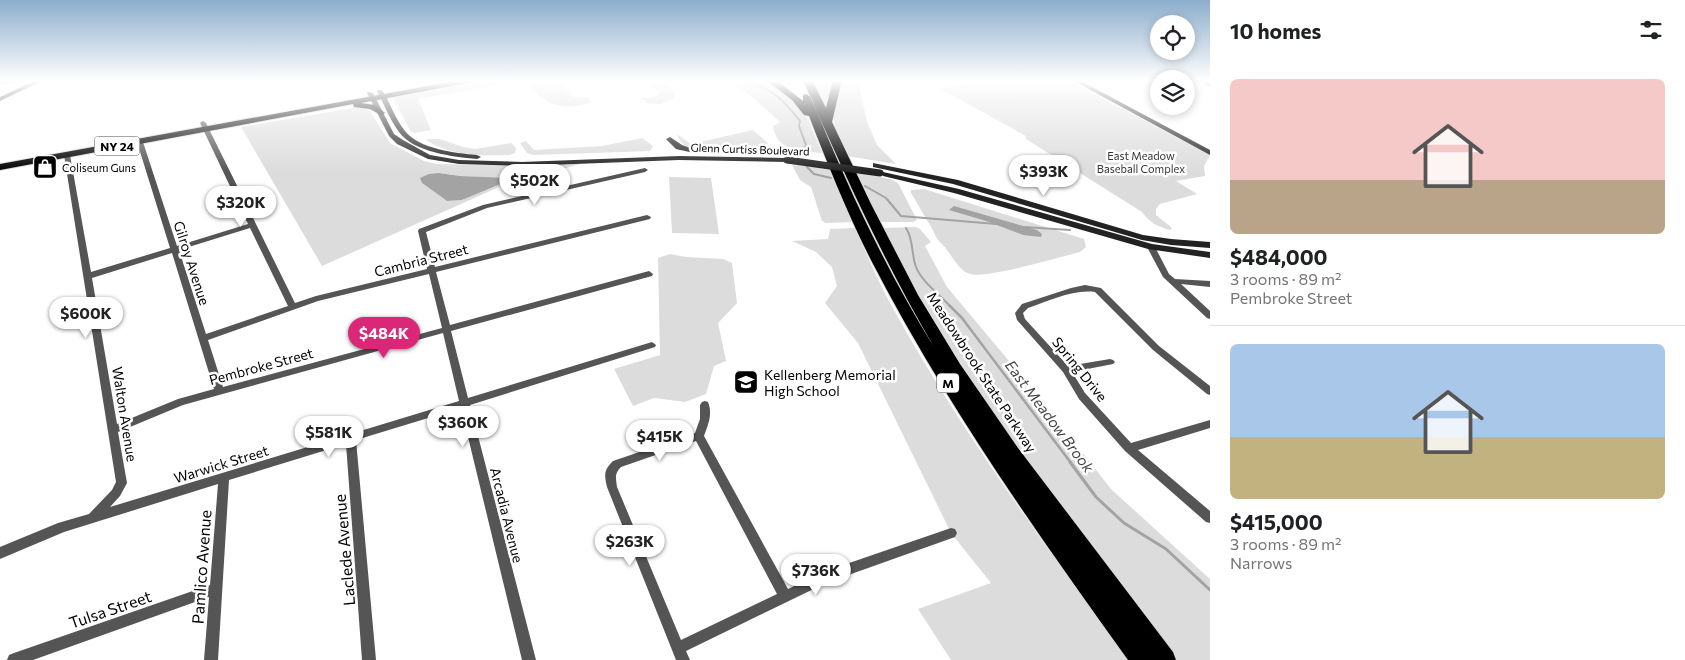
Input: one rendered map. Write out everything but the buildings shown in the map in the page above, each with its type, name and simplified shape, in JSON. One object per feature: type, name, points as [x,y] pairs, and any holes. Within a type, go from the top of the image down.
[{"type":"highway","points":[[809,111],[821,122],[826,111]]},
{"type":"highway","name":"Meadowbrook State Parkway","points":[[815,111],[885,247],[928,325],[954,367],[1008,448],[1165,660]]},
{"type":"highway","name":"Meadowbrook State Parkway","points":[[818,111],[867,239],[912,324],[990,446],[1142,660]]},
{"type":"main road","name":"NY 24","points":[[0,167],[140,142],[205,126],[290,111]]},
{"type":"main road","name":"NY 24","points":[[0,160],[159,131],[303,111]]},
{"type":"main road","points":[[377,111],[381,113]]},
{"type":"main road","points":[[390,111],[402,132],[407,137],[397,140]]},
{"type":"main road","points":[[1133,111],[1210,153]]},
{"type":"main road","points":[[1137,111],[1210,148]]},
{"type":"main road","name":"Glenn Curtiss Boulevard","points":[[381,113],[392,135],[414,151],[428,157],[459,162],[488,165],[679,158],[786,157]]},
{"type":"main road","points":[[95,150],[117,142],[151,136],[159,131]]},
{"type":"main road","name":"Glenn Curtiss Boulevard","points":[[407,137],[440,151],[463,156],[490,158],[694,151],[748,152],[878,169],[955,182],[1142,237],[1171,242],[1210,245]]},
{"type":"main road","points":[[670,139],[679,147],[694,151]]},
{"type":"main road","points":[[729,158],[748,152]]},
{"type":"main road","name":"Glenn Curtiss Boulevard","points":[[878,169],[1151,247],[1210,255]]},
{"type":"street","points":[[205,126],[292,306]]},
{"type":"street","name":"Gilroy Avenue","points":[[140,142],[220,392]]},
{"type":"street","name":"Walton Avenue","points":[[67,155],[122,483],[116,493],[91,518]]},
{"type":"street","name":"Arcadia Avenue","points":[[529,660],[422,231],[485,206],[645,170]]},
{"type":"street","name":"Cambria Street","points":[[203,338],[316,299],[647,217]]},
{"type":"street","points":[[88,276],[252,225]]},
{"type":"street","points":[[1151,247],[1166,275],[1210,316]]},
{"type":"street","name":"Pembroke Street","points":[[114,429],[181,402],[649,274]]},
{"type":"street","points":[[1172,280],[1210,284]]},
{"type":"street","name":"Spring Drive","points":[[1210,391],[1156,348],[1103,294],[1093,289],[1074,290],[1025,306],[1019,313],[1021,320],[1066,370],[1082,396],[1130,448],[1210,518]]},
{"type":"street","name":"Warwick Street","points":[[0,552],[62,527],[652,345]]},
{"type":"street","points":[[1066,370],[1110,362]]},
{"type":"street","points":[[705,405],[704,419],[699,436],[785,596]]},
{"type":"street","points":[[1130,448],[1210,424]]},
{"type":"street","points":[[683,660],[612,487],[606,468],[699,436]]},
{"type":"street","name":"Laclede Avenue","points":[[351,438],[369,660]]},
{"type":"street","name":"Pamlico Avenue","points":[[211,660],[224,477]]},
{"type":"street","points":[[678,648],[822,578],[950,533]]},
{"type":"street","name":"Tulsa Street","points":[[14,660],[216,589]]},
{"type":"green space","points":[[336,111],[369,111],[390,143],[424,161],[437,164],[481,165],[587,162],[499,187],[322,266],[241,127]],"holes":[[[439,173],[508,179],[462,200],[447,201],[422,183]]]},
{"type":"green space","points":[[400,111],[423,111],[431,130],[414,133],[410,130]]},
{"type":"green space","points":[[768,111],[801,111],[808,119],[822,153],[798,150],[779,141],[773,126],[780,122]]},
{"type":"green space","points":[[834,111],[865,111],[867,122],[877,145],[896,164],[847,156],[835,127]]},
{"type":"green space","name":"East Meadow Baseball Complex","points":[[980,111],[1126,111],[1210,155],[1204,166],[1205,176],[1176,181],[1197,194],[1160,204],[1156,209],[1156,215],[1172,228],[1170,230],[1154,224],[1142,212],[1026,139],[1026,136]]},
{"type":"green space","points":[[753,130],[768,143],[764,148],[688,149],[680,141],[677,134],[691,144]]},
{"type":"green space","points":[[642,138],[653,146],[650,151],[533,155],[527,153],[520,143],[526,141],[534,150],[602,146]]},
{"type":"green space","points":[[440,139],[475,149],[511,143],[516,148],[515,153],[510,155],[467,154],[445,149],[426,140]]},
{"type":"green space","points":[[792,165],[830,168],[855,222],[826,223],[822,221],[811,187],[800,180]]},
{"type":"green space","points":[[856,172],[890,179],[898,183],[917,220],[913,222],[878,222]]},
{"type":"green space","points":[[669,177],[711,178],[719,234],[672,233]]},
{"type":"green space","points":[[924,189],[1084,239],[1086,247],[1080,252],[1023,267],[978,275],[970,274],[960,267],[935,235],[911,193],[911,190]]},
{"type":"green space","points":[[916,227],[931,242],[925,246],[947,287],[1030,386],[1111,489],[1210,579],[1210,660],[1175,660],[1078,534],[1002,427],[939,329],[881,228]]},
{"type":"green space","points":[[855,228],[889,300],[948,401],[1036,532],[1129,660],[951,660],[918,609],[991,583],[951,533],[858,343],[825,303],[837,286],[832,267],[816,252],[792,241],[828,239],[830,229]]},
{"type":"green space","points":[[670,254],[723,259],[732,263],[737,303],[718,323],[726,361],[714,366],[706,394],[685,402],[654,398],[633,406],[614,369],[660,355],[658,258]]},
{"type":"shaded area","points":[[439,173],[508,178],[505,182],[462,200],[447,201],[422,183],[420,178],[429,174]]},
{"type":"shaded area","points":[[954,206],[1037,230],[1042,234],[1041,237],[1023,235],[949,210]]},
{"type":"waterway","name":"East Meadow Brook","points":[[791,111],[800,121],[799,126],[806,145],[804,149]]},
{"type":"waterway","points":[[807,167],[814,174],[831,178]]},
{"type":"waterway","points":[[865,186],[886,198],[901,216],[996,224]]},
{"type":"waterway","points":[[1024,227],[1070,230]]},
{"type":"waterway","name":"East Meadow Brook","points":[[906,228],[909,233],[916,267],[926,283],[950,306]]},
{"type":"waterway","name":"East Meadow Brook","points":[[950,306],[962,318],[1071,463]]},
{"type":"waterway","name":"East Meadow Brook","points":[[1070,462],[1096,497],[1124,523],[1166,549],[1210,590]]},
{"type":"place","name":"Coliseum Guns","points":[[45,167]]},
{"type":"place","name":"Kellenberg Memorial High School","points":[[746,382]]}]
